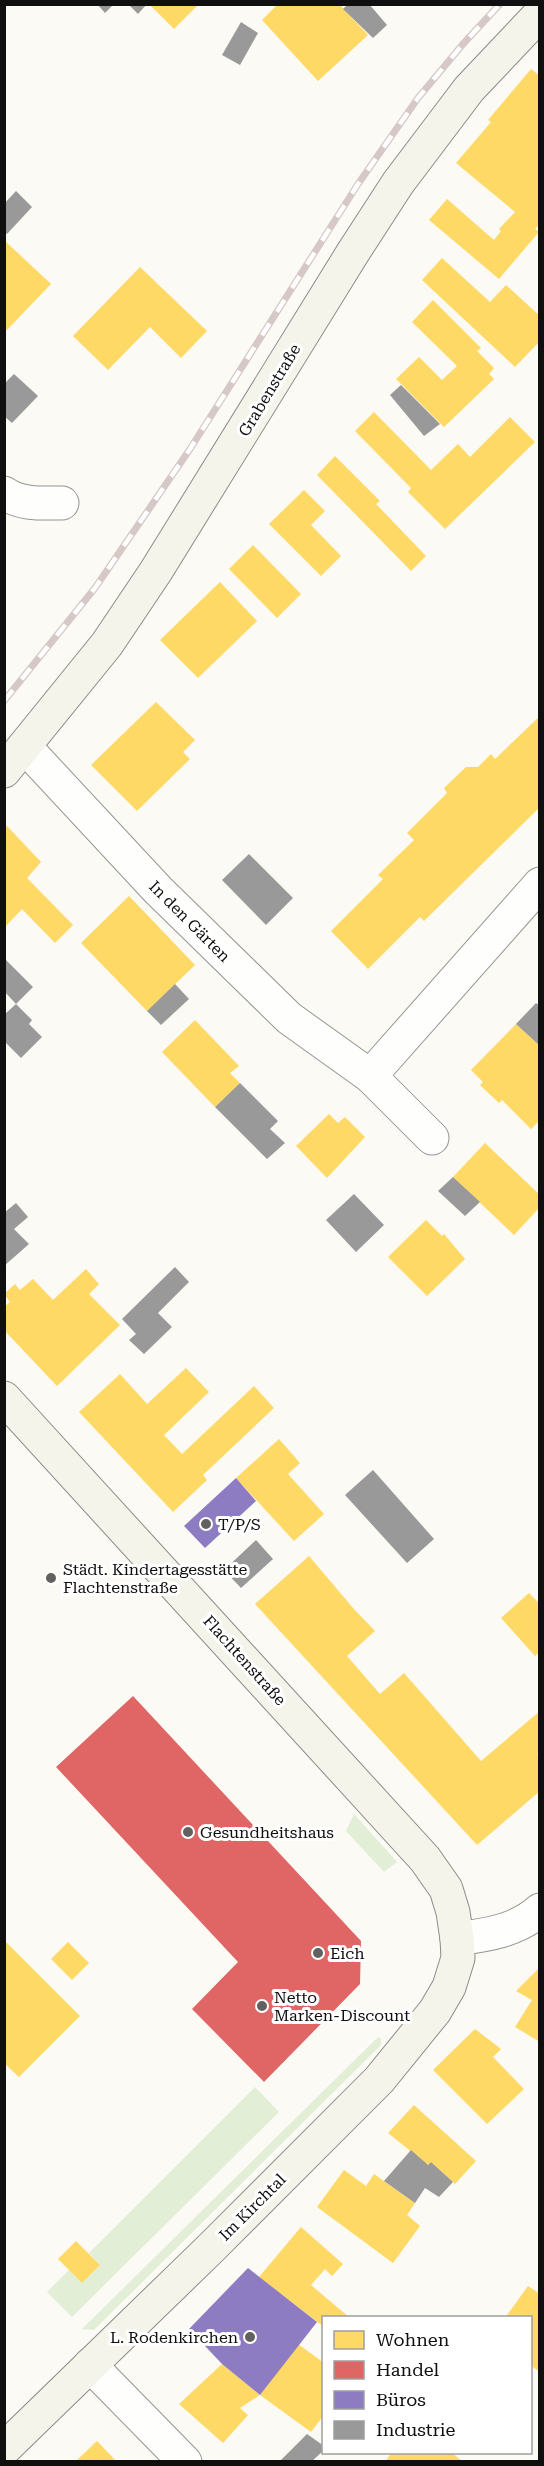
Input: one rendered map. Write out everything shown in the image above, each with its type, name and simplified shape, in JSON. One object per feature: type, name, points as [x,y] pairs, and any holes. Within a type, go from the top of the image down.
[{"type":"street","name":"Grabenstraße","points":[[15,759],[106,644],[156,571],[398,183],[470,89],[540,14]]},
{"type":"street","points":[[4,493],[11,498],[37,503],[62,503]]},
{"type":"street","name":"In den Gärten","points":[[15,759],[158,890],[289,1018],[370,1076],[432,1138]]},
{"type":"street","points":[[370,1076],[540,884]]},
{"type":"street","name":"Flachtenstraße","points":[[4,1398],[425,1859],[446,1889],[453,1912],[457,1939]]},
{"type":"street","points":[[457,1939],[487,1935],[514,1926],[538,1913]]},
{"type":"street","name":"Im Kirchtal","points":[[4,2449],[379,2080],[429,2019],[449,1987],[458,1958],[457,1939]]},
{"type":"street","points":[[90,2365],[185,2462]]},
{"type":"green space","points":[[354,1814],[397,1862],[384,1872],[346,1831]]},
{"type":"green space","points":[[378,2037],[381,2038],[381,2045],[94,2330],[82,2329]]},
{"type":"green space","points":[[255,2087],[279,2112],[72,2317],[47,2292],[69,2270],[82,2282],[100,2265],[89,2253]]},
{"type":"building: Wohnen","points":[[149,4],[199,4],[174,29]]},
{"type":"building: Wohnen","points":[[278,4],[339,4],[368,35],[318,81],[262,20]]},
{"type":"building: Wohnen","points":[[531,69],[540,76],[540,224],[535,229],[539,232],[499,279],[429,220],[447,199],[494,240],[501,231],[499,229],[515,212],[456,163],[491,122],[488,120]]},
{"type":"building: Wohnen","points":[[4,240],[51,284],[4,333]]},
{"type":"building: Wohnen","points":[[442,258],[490,302],[506,285],[540,316],[540,341],[515,367],[422,280]]},
{"type":"building: Wohnen","points":[[140,267],[207,331],[181,358],[150,327],[108,370],[73,336]]},
{"type":"building: Wohnen","points":[[433,300],[481,348],[477,351],[494,368],[489,374],[494,379],[444,427],[396,379],[419,357],[442,380],[457,366],[412,322]]},
{"type":"building: Wohnen","points":[[374,412],[431,470],[458,444],[470,457],[510,417],[535,442],[445,529],[408,492],[411,488],[355,431]]},
{"type":"building: Wohnen","points":[[335,456],[380,501],[376,504],[426,556],[411,571],[317,475]]},
{"type":"building: Wohnen","points":[[304,490],[325,511],[311,525],[341,556],[321,576],[269,524]]},
{"type":"building: Wohnen","points":[[253,545],[301,594],[277,618],[229,569]]},
{"type":"building: Wohnen","points":[[220,582],[257,621],[198,678],[160,640]]},
{"type":"building: Wohnen","points":[[156,702],[195,740],[183,752],[190,759],[137,811],[91,765]]},
{"type":"building: Wohnen","points":[[540,716],[540,807],[424,921],[420,917],[368,969],[331,931],[383,879],[378,875],[414,840],[407,833],[447,793],[444,788],[466,767],[478,767],[491,754],[495,759]]},
{"type":"building: Wohnen","points":[[7,826],[41,862],[27,878],[73,925],[55,943],[22,909],[4,928],[4,828]]},
{"type":"building: Wohnen","points":[[129,896],[195,965],[147,1011],[81,943]]},
{"type":"building: Wohnen","points":[[195,1020],[239,1066],[230,1073],[240,1083],[215,1107],[162,1052]]},
{"type":"building: Wohnen","points":[[516,1024],[540,1046],[540,1120],[531,1129],[502,1100],[499,1103],[480,1085],[483,1082],[471,1070]]},
{"type":"building: Wohnen","points":[[329,1114],[338,1123],[345,1117],[365,1137],[327,1178],[296,1146]]},
{"type":"building: Wohnen","points":[[485,1143],[540,1195],[540,1207],[514,1235],[453,1177]]},
{"type":"building: Wohnen","points":[[426,1220],[442,1236],[444,1234],[465,1259],[427,1296],[388,1257]]},
{"type":"building: Wohnen","points":[[86,1269],[99,1284],[89,1294],[120,1325],[57,1386],[4,1330],[4,1307],[10,1302],[4,1294],[15,1284],[20,1290],[33,1279],[53,1300]]},
{"type":"building: Wohnen","points":[[186,1368],[209,1392],[164,1435],[182,1454],[254,1386],[274,1408],[203,1475],[207,1480],[173,1512],[79,1412],[120,1374],[147,1404]]},
{"type":"building: Wohnen","points":[[279,1439],[300,1463],[288,1474],[324,1514],[294,1541],[236,1478]]},
{"type":"building: Wohnen","points":[[309,1556],[375,1631],[347,1656],[380,1694],[404,1673],[481,1761],[540,1711],[540,1752],[537,1754],[540,1757],[540,1791],[477,1845],[255,1604]]},
{"type":"building: Wohnen","points":[[529,1593],[538,1602],[540,1601],[540,1652],[535,1656],[501,1618]]},
{"type":"building: Wohnen","points":[[4,1940],[80,2016],[19,2077],[4,2063]]},
{"type":"building: Wohnen","points":[[68,1942],[89,1963],[72,1980],[51,1959]]},
{"type":"building: Wohnen","points":[[538,1969],[540,1970],[540,2042],[515,2027],[532,2000],[516,1991]]},
{"type":"building: Wohnen","points":[[475,2029],[501,2049],[493,2057],[524,2089],[487,2124],[433,2070]]},
{"type":"building: Wohnen","points":[[414,2105],[476,2161],[455,2184],[431,2162],[428,2165],[388,2133]]},
{"type":"building: Wohnen","points":[[344,2170],[366,2186],[374,2174],[415,2203],[407,2215],[420,2226],[393,2263],[317,2207]]},
{"type":"building: Wohnen","points":[[301,2227],[343,2264],[332,2276],[325,2269],[311,2285],[348,2316],[322,2316],[322,2325],[259,2277]]},
{"type":"building: Wohnen","points":[[76,2241],[100,2265],[82,2283],[58,2259]]},
{"type":"building: Wohnen","points":[[528,2286],[540,2294],[540,2372],[532,2366],[532,2316],[506,2316]]},
{"type":"building: Wohnen","points":[[298,2344],[322,2362],[322,2418],[311,2432],[260,2395]]},
{"type":"building: Wohnen","points":[[222,2364],[260,2395],[240,2408],[248,2415],[223,2443],[179,2404]]},
{"type":"building: Wohnen","points":[[97,2441],[117,2462],[75,2462]]},
{"type":"building: Wohnen","points":[[391,2454],[453,2454],[463,2462],[385,2462]]},
{"type":"building: Handel","name":"Gesundheitshaus","points":[[133,1696],[361,1941],[360,1984],[264,2082],[192,2009],[238,1962],[56,1767]]},
{"type":"building: Büros","points":[[236,1478],[256,1501],[205,1548],[184,1526]]},
{"type":"building: Büros","name":"L. Rodenkirchen","points":[[248,2268],[317,2322],[260,2395],[222,2364],[189,2329]]},
{"type":"building: Industrie","points":[[97,4],[114,4],[105,13]]},
{"type":"building: Industrie","points":[[128,4],[147,4],[138,14]]},
{"type":"building: Industrie","points":[[348,4],[369,4],[387,25],[373,38],[343,9]]},
{"type":"building: Industrie","points":[[241,22],[258,33],[240,65],[222,55]]},
{"type":"building: Industrie","points":[[16,191],[32,207],[7,234],[4,232],[4,204]]},
{"type":"building: Industrie","points":[[14,374],[38,396],[12,423],[4,416],[4,384]]},
{"type":"building: Industrie","points":[[401,385],[440,424],[424,436],[390,395]]},
{"type":"building: Industrie","points":[[249,854],[293,898],[266,925],[222,880]]},
{"type":"building: Industrie","points":[[4,958],[33,987],[16,1004],[4,991]]},
{"type":"building: Industrie","points":[[175,984],[189,999],[161,1025],[147,1011]]},
{"type":"building: Industrie","points":[[536,1003],[540,1006],[540,1046],[516,1024]]},
{"type":"building: Industrie","points":[[16,1004],[32,1020],[29,1024],[42,1037],[21,1058],[4,1041],[4,1015]]},
{"type":"building: Industrie","points":[[240,1083],[278,1121],[270,1129],[285,1143],[267,1159],[215,1107]]},
{"type":"building: Industrie","points":[[453,1177],[480,1202],[465,1216],[438,1191]]},
{"type":"building: Industrie","points":[[354,1194],[384,1225],[356,1252],[326,1220]]},
{"type":"building: Industrie","points":[[16,1203],[28,1217],[14,1229],[29,1244],[4,1266],[4,1213]]},
{"type":"building: Industrie","points":[[175,1267],[189,1282],[158,1313],[172,1327],[144,1354],[129,1340],[136,1334],[122,1319]]},
{"type":"building: Industrie","points":[[373,1470],[434,1539],[407,1563],[345,1495]]},
{"type":"building: Industrie","points":[[256,1540],[273,1559],[241,1588],[224,1570]]},
{"type":"building: Industrie","points":[[411,2150],[428,2165],[431,2162],[453,2182],[439,2197],[425,2188],[415,2203],[384,2181]]},
{"type":"building: Industrie","points":[[307,2434],[322,2445],[322,2452],[311,2462],[279,2462]]},
{"type":"railway","points":[[4,701],[95,588],[190,449],[358,184],[418,98],[500,4]]},
{"type":"place","name":"T/P/S","points":[[206,1524]]},
{"type":"place","name":"Städt. Kindertagesstätte Flachtenstraße","points":[[51,1578]]},
{"type":"place","name":"Gesundheitshaus","points":[[188,1832]]},
{"type":"place","name":"Eich","points":[[318,1953]]},
{"type":"place","name":"Netto Marken-Discount","points":[[262,2006]]},
{"type":"place","name":"L. Rodenkirchen","points":[[250,2337]]}]
